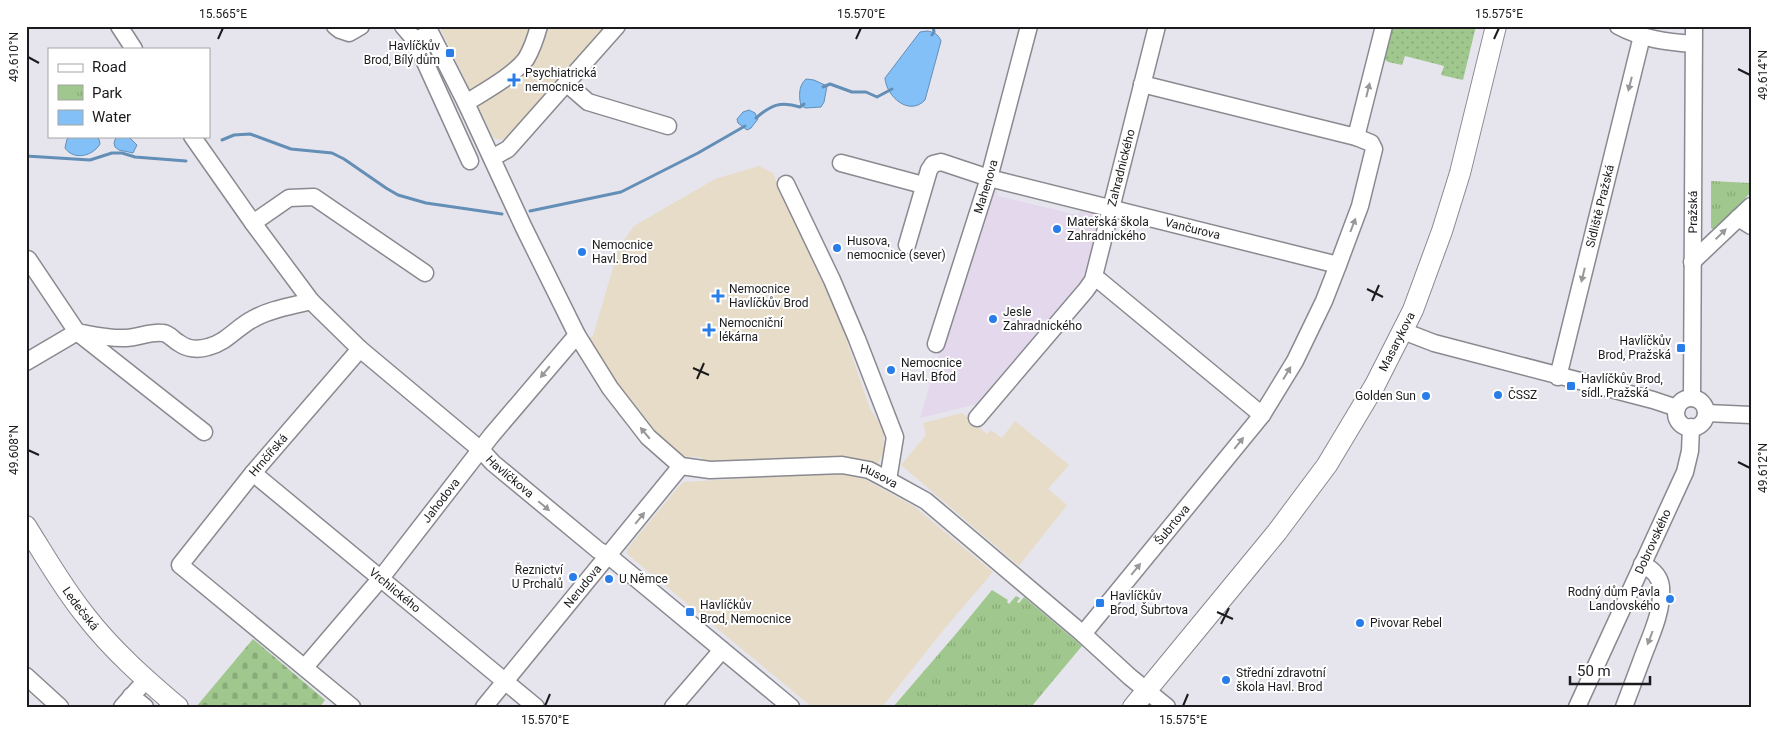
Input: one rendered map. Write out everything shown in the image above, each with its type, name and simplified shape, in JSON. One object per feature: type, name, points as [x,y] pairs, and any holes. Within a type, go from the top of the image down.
[{"type":"main road","name":"Masarykova","points":[[1133,707],[1277,532],[1312,485],[1360,411],[1403,331],[1423,286],[1451,204],[1496,26]]},
{"type":"main road","name":"Ledečská","points":[[26,526],[84,614],[109,643],[146,680],[178,707]]},
{"type":"street","points":[[119,26],[133,48]]},
{"type":"street","points":[[335,26],[349,33],[361,26]]},
{"type":"street","points":[[403,26],[415,40],[470,161]]},
{"type":"street","points":[[466,103],[507,76],[525,60],[534,44],[539,26]]},
{"type":"street","points":[[492,158],[508,149],[617,26]]},
{"type":"street","name":"Mahenova","points":[[936,344],[989,178],[1029,26]]},
{"type":"street","name":"Zahradnického","points":[[977,418],[1086,290],[1094,277],[1156,26]]},
{"type":"street","points":[[1356,137],[1384,26]]},
{"type":"street","points":[[1618,26],[1642,36],[1667,42],[1694,44]]},
{"type":"street","name":"Pražská","points":[[1692,398],[1694,26]]},
{"type":"street","points":[[415,40],[429,29],[577,335],[610,388],[648,437],[681,466]]},
{"type":"street","name":"Sídliště Pražská","points":[[1558,377],[1642,36]]},
{"type":"street","points":[[566,83],[588,102],[668,126]]},
{"type":"street","points":[[1094,277],[1262,415],[1295,361],[1324,301],[1360,206],[1373,153],[1373,145],[1368,141],[1142,84]]},
{"type":"street","name":"Havlíčkova","points":[[193,138],[253,223],[311,300],[360,349],[482,451],[492,463],[598,550],[609,556],[791,707]]},
{"type":"street","name":"Vančurova","points":[[924,186],[933,164],[941,162],[989,178],[1338,265]]},
{"type":"street","points":[[841,163],[924,186],[906,245]]},
{"type":"street","points":[[786,184],[858,339],[895,437],[888,480]]},
{"type":"street","points":[[253,223],[289,198],[314,198],[425,273]]},
{"type":"street","points":[[1692,262],[1744,222],[1751,206]]},
{"type":"street","points":[[28,259],[77,332],[204,432]]},
{"type":"street","points":[[26,362],[77,332],[108,338],[126,338],[143,337],[156,332],[166,334],[180,344],[193,349],[207,348],[221,342],[252,319],[270,311],[311,300]]},
{"type":"street","points":[[1403,331],[1434,343],[1558,377],[1653,400],[1677,408]]},
{"type":"street","name":"Jahodova","points":[[305,667],[381,578],[482,451],[491,436],[577,335]]},
{"type":"street","name":"Hrnčířská","points":[[305,667],[180,565],[253,473],[360,349]]},
{"type":"street","points":[[1692,398],[1701,402],[1706,413],[1702,423],[1691,428],[1679,422],[1677,408],[1683,401],[1692,398]]},
{"type":"street","points":[[1706,413],[1751,415]]},
{"type":"street","name":"Šubrtova","points":[[1083,634],[1262,415]]},
{"type":"street","name":"Dobrovského","points":[[1577,707],[1686,472],[1690,451],[1691,428]]},
{"type":"street","name":"Husova","points":[[681,466],[710,470],[842,465],[868,470],[926,501],[1167,707]]},
{"type":"street","name":"Nerudova","points":[[484,707],[681,466]]},
{"type":"street","name":"Vrchlického","points":[[253,473],[536,707]]},
{"type":"street","points":[[1624,707],[1655,625],[1659,607],[1661,587],[1658,578],[1653,571],[1642,564]]},
{"type":"street","points":[[673,707],[722,650]]},
{"type":"street","points":[[305,667],[352,707]]},
{"type":"street","points":[[26,676],[60,707]]},
{"type":"street","points":[[144,707],[127,701],[146,680]]},
{"type":"shaded area","name":"Psychiatrická nemocnice","points":[[439,26],[610,26],[511,136],[500,140],[494,138],[491,133]]},
{"type":"shaded area","name":"Nemocnice Havlíčkův Brod","points":[[759,166],[773,173],[839,318],[870,409],[884,430],[884,451],[876,467],[710,463],[699,457],[685,457],[654,435],[613,380],[588,338],[593,336],[619,247],[634,226],[715,179]]},
{"type":"shaded area","points":[[997,190],[998,196],[1077,215],[1083,209],[1101,214],[1088,266],[1082,279],[977,404],[920,418],[940,350],[993,191]]},
{"type":"shaded area","points":[[962,413],[987,434],[991,430],[1002,438],[1015,421],[1069,465],[1048,489],[1067,505],[1019,566],[901,465],[926,435],[923,423]]},
{"type":"shaded area","points":[[839,473],[864,479],[915,507],[993,572],[882,707],[812,707],[627,554],[627,549],[684,482]]},
{"type":"green space","points":[[1392,26],[1476,26],[1463,80],[1441,75],[1444,66],[1405,56],[1402,65],[1388,62],[1384,59]]},
{"type":"green space","points":[[1711,181],[1751,183],[1751,192],[1716,229],[1711,228]]},
{"type":"green space","points":[[992,590],[1008,600],[1009,604],[1016,596],[1020,598],[1017,602],[1019,603],[1024,597],[1082,646],[1031,707],[893,707],[955,635]]},
{"type":"green space","points":[[253,639],[325,700],[320,707],[196,707]]},
{"type":"water","points":[[927,31],[936,34],[941,41],[925,100],[919,105],[906,105],[899,102],[889,91],[885,78],[920,32]]},
{"type":"water","points":[[806,79],[814,80],[827,86],[824,102],[821,107],[806,108],[801,106],[800,88]]},
{"type":"water","points":[[749,110],[755,113],[758,119],[747,130],[738,123],[737,119],[743,112]]},
{"type":"water","points":[[97,138],[100,144],[93,152],[78,156],[73,155],[65,148],[67,139]]},
{"type":"water","points":[[116,138],[130,138],[137,145],[133,153],[119,150],[115,147]]},
{"type":"waterway","points":[[932,35],[934,32],[933,26]]},
{"type":"waterway","points":[[823,87],[830,84],[852,92],[866,92],[877,97],[892,89]]},
{"type":"waterway","points":[[756,118],[776,105],[787,104],[800,107],[804,104]]},
{"type":"waterway","points":[[530,211],[621,192],[698,153],[745,126]]},
{"type":"waterway","points":[[222,140],[234,135],[250,134],[291,149],[332,153],[398,195],[426,203],[502,214]]},
{"type":"waterway","points":[[26,156],[90,160],[112,153],[122,153],[135,157],[186,161]]},
{"type":"place","name":"Havlíčkův Brod, Bílý dům","points":[[450,53]]},
{"type":"place","name":"Psychiatrická nemocnice","points":[[514,80]]},
{"type":"place","name":"Mateřská škola Zahradnického","points":[[1057,229]]},
{"type":"place","name":"Husova, nemocnice (sever)","points":[[837,248]]},
{"type":"place","name":"Nemocnice Havl. Brod","points":[[582,252]]},
{"type":"place","name":"Nemocnice Havlíčkův Brod","points":[[718,296]]},
{"type":"place","name":"Jesle Zahradnického","points":[[993,319]]},
{"type":"place","name":"Nemocniční lékárna","points":[[709,330]]},
{"type":"place","name":"Havlíčkův Brod, Pražská","points":[[1681,348]]},
{"type":"place","name":"Nemocnice Havl. Bfod","points":[[891,370]]},
{"type":"place","name":"Havlíčkův Brod, sídl. Pražská","points":[[1571,386]]},
{"type":"place","name":"ČSSZ","points":[[1498,395]]},
{"type":"place","name":"Golden Sun","points":[[1426,396]]},
{"type":"place","name":"Řeznictví U Prchalů","points":[[573,577]]},
{"type":"place","name":"U Němce","points":[[609,579]]},
{"type":"place","name":"Rodný dům Pavla Landovského","points":[[1670,599]]},
{"type":"place","name":"Havlíčkův Brod, Šubrtova","points":[[1100,603]]},
{"type":"place","name":"Havlíčkův Brod, Nemocnice","points":[[690,612]]},
{"type":"place","name":"Pivovar Rebel","points":[[1360,623]]},
{"type":"place","name":"Střední zdravotní škola Havl. Brod","points":[[1226,680]]}]
